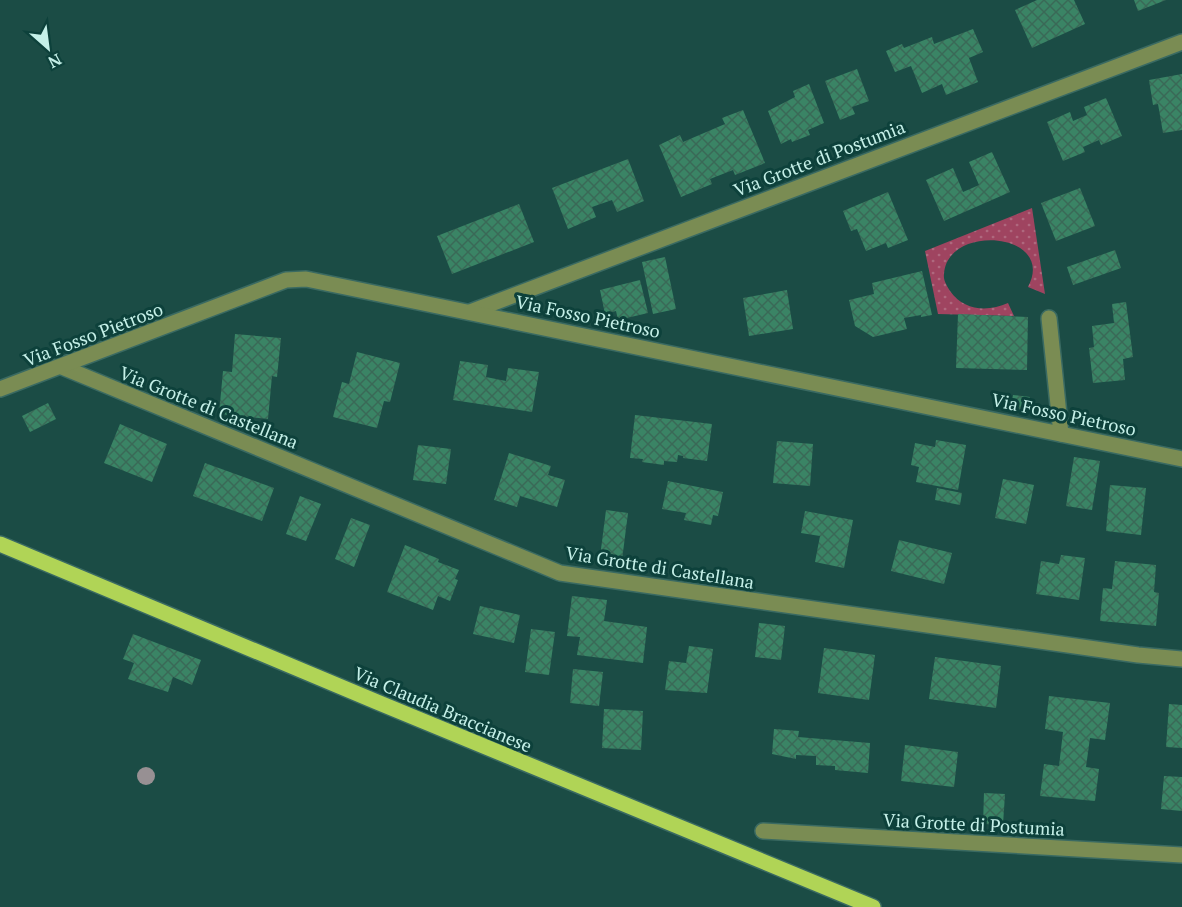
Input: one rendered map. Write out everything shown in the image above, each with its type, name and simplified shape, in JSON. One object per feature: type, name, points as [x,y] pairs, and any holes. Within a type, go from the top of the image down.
[{"type":"main road","name":"Via Claudia Braccianese","points":[[0,544],[873,907]]},
{"type":"street","name":"Via Grotte di Postumia","points":[[470,312],[1182,42]]},
{"type":"street","name":"Via Fosso Pietroso","points":[[0,389],[296,278],[1182,459]]},
{"type":"street","points":[[1049,318],[1061,434]]},
{"type":"street","name":"Via Grotte di Castellana","points":[[62,367],[560,573],[1138,655],[1182,659]]},
{"type":"street","name":"Via Grotte di Postumia","points":[[763,831],[1182,855]]},
{"type":"shaded area","points":[[1032,208],[1045,294],[1028,287],[1033,269],[1028,255],[1015,245],[998,241],[980,241],[962,247],[950,258],[944,274],[946,283],[950,291],[962,303],[977,308],[992,308],[1008,303],[1014,316],[938,314],[925,251]]},
{"type":"building","points":[[1037,0],[1074,0],[1085,24],[1032,48],[1015,10]]},
{"type":"building","points":[[1134,0],[1166,0],[1138,11]]},
{"type":"building","points":[[973,29],[983,52],[969,58],[978,82],[946,95],[942,84],[922,93],[911,66],[895,72],[886,51],[902,44],[904,48],[932,37],[934,44]]},
{"type":"building","points":[[857,69],[869,101],[852,107],[855,114],[840,120],[825,81]]},
{"type":"building","points":[[1182,74],[1182,130],[1163,133],[1158,104],[1153,105],[1149,80]]},
{"type":"building","points":[[809,84],[824,123],[808,130],[810,135],[792,142],[791,139],[781,144],[768,111],[795,97],[793,91]]},
{"type":"building","points":[[1106,98],[1122,136],[1101,145],[1099,140],[1083,147],[1085,152],[1063,161],[1047,122],[1070,112],[1073,121],[1087,115],[1084,107]]},
{"type":"building","points":[[743,110],[765,163],[735,175],[733,170],[710,179],[712,184],[681,197],[659,145],[680,135],[683,142],[725,124],[722,118]]},
{"type":"building","points":[[992,152],[1010,192],[944,221],[926,180],[953,168],[963,192],[979,185],[969,162]]},
{"type":"building","points":[[628,159],[644,201],[617,212],[612,200],[592,207],[596,217],[568,229],[552,188]]},
{"type":"building","points":[[1080,188],[1095,226],[1056,241],[1041,203]]},
{"type":"building","points":[[888,192],[908,240],[888,248],[886,243],[866,251],[857,229],[851,231],[843,211]]},
{"type":"building","points":[[519,204],[534,242],[452,274],[437,236]]},
{"type":"building","points":[[1115,250],[1121,268],[1073,285],[1067,267]]},
{"type":"building","points":[[665,257],[676,309],[653,314],[642,262]]},
{"type":"building","points":[[922,271],[932,315],[904,318],[907,329],[873,337],[855,326],[849,300],[874,294],[872,283]]},
{"type":"building","points":[[640,280],[648,313],[618,320],[616,311],[605,314],[600,290]]},
{"type":"building","points":[[787,290],[793,329],[749,336],[743,298]]},
{"type":"building","points":[[1126,302],[1133,357],[1123,359],[1125,380],[1093,383],[1089,348],[1094,347],[1092,326],[1114,323],[1112,304]]},
{"type":"building","points":[[958,314],[1028,317],[1027,370],[956,368]]},
{"type":"building","points":[[235,334],[281,338],[277,377],[272,376],[268,419],[219,414],[223,371],[232,372]]},
{"type":"building","points":[[357,352],[400,363],[390,402],[384,401],[377,428],[333,417],[342,382],[349,384]]},
{"type":"building","points":[[460,361],[488,365],[486,377],[506,381],[508,368],[539,372],[532,412],[453,400]]},
{"type":"building","points":[[1013,395],[1030,397],[1028,412],[1011,409]]},
{"type":"building","points":[[48,403],[56,419],[30,432],[22,416]]},
{"type":"building","points":[[635,415],[712,424],[707,461],[683,458],[678,455],[677,462],[664,461],[664,465],[630,458]]},
{"type":"building","points":[[120,424],[167,444],[152,482],[104,463]]},
{"type":"building","points":[[936,440],[966,445],[958,490],[916,482],[919,467],[911,465],[915,443],[935,447]]},
{"type":"building","points":[[777,441],[813,444],[810,486],[773,483]]},
{"type":"building","points":[[418,445],[451,449],[446,484],[413,480]]},
{"type":"building","points":[[509,453],[551,466],[548,475],[565,480],[557,507],[520,496],[517,507],[494,500]]},
{"type":"building","points":[[1074,457],[1100,461],[1092,510],[1066,506]]},
{"type":"building","points":[[205,463],[274,488],[262,521],[193,496]]},
{"type":"building","points":[[1003,479],[1034,485],[1026,524],[995,518]]},
{"type":"building","points":[[668,481],[723,492],[718,516],[713,515],[711,525],[684,520],[686,513],[662,509]]},
{"type":"building","points":[[1110,485],[1146,488],[1141,535],[1106,531]]},
{"type":"building","points":[[937,488],[962,493],[960,505],[935,500]]},
{"type":"building","points":[[300,496],[321,504],[306,541],[286,534]]},
{"type":"building","points":[[606,510],[628,513],[622,560],[600,557]]},
{"type":"building","points":[[805,511],[853,520],[844,568],[815,562],[820,536],[801,533]]},
{"type":"building","points":[[351,518],[370,525],[354,567],[335,559]]},
{"type":"building","points":[[899,540],[952,553],[944,584],[891,571]]},
{"type":"building","points":[[405,545],[459,570],[455,579],[458,580],[450,601],[438,596],[433,610],[387,592]]},
{"type":"building","points":[[1061,555],[1085,558],[1079,600],[1036,594],[1041,561],[1059,564]]},
{"type":"building","points":[[1115,561],[1156,565],[1154,592],[1159,593],[1156,626],[1100,621],[1103,588],[1112,589]]},
{"type":"building","points":[[572,596],[607,600],[604,621],[647,627],[643,663],[577,655],[580,637],[567,636]]},
{"type":"building","points":[[480,606],[520,615],[514,643],[473,634]]},
{"type":"building","points":[[759,623],[785,626],[781,660],[755,657]]},
{"type":"building","points":[[531,629],[555,632],[549,675],[525,672]]},
{"type":"building","points":[[133,634],[201,660],[192,685],[173,677],[168,692],[128,679],[134,663],[123,659]]},
{"type":"building","points":[[689,646],[713,649],[707,693],[665,690],[669,661],[686,663]]},
{"type":"building","points":[[824,648],[875,655],[869,700],[818,693]]},
{"type":"building","points":[[935,657],[1001,666],[996,708],[929,699]]},
{"type":"building","points":[[573,669],[603,672],[599,706],[570,703]]},
{"type":"building","points":[[1049,696],[1110,703],[1105,740],[1090,738],[1086,767],[1099,769],[1095,801],[1040,796],[1044,764],[1059,766],[1063,732],[1045,729]]},
{"type":"building","points":[[1169,704],[1182,705],[1182,748],[1166,747]]},
{"type":"building","points":[[604,709],[643,711],[641,750],[602,748]]},
{"type":"building","points":[[774,729],[799,731],[798,737],[870,743],[868,773],[835,770],[835,766],[816,765],[816,756],[796,755],[796,759],[772,754]]},
{"type":"building","points":[[905,745],[958,752],[954,787],[901,781]]},
{"type":"building","points":[[1164,776],[1182,777],[1182,811],[1161,809]]},
{"type":"building","points":[[984,793],[1005,794],[1003,825],[983,824]]}]
